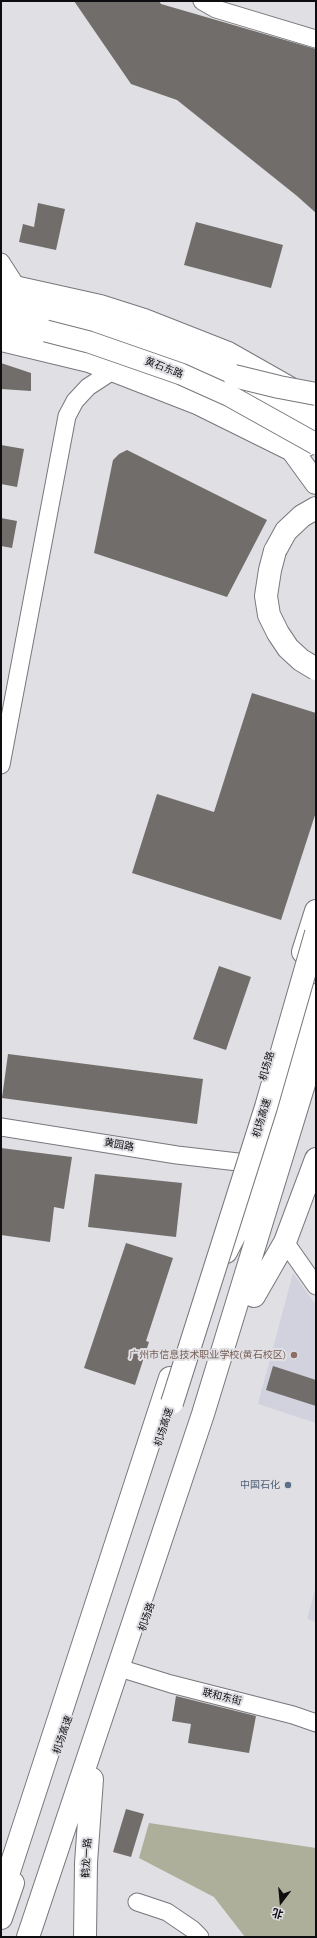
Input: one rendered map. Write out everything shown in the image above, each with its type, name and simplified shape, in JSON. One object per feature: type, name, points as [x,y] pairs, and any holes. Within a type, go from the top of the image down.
[{"type":"highway","points":[[9,285],[100,306],[200,341],[228,352],[315,403]]},
{"type":"highway","points":[[1,340],[61,354],[114,370],[197,403],[292,450],[316,483]]},
{"type":"highway","points":[[234,376],[278,387],[315,403]]},
{"type":"highway","points":[[292,450],[307,445],[313,437],[316,427]]},
{"type":"highway","points":[[316,508],[302,516],[286,531],[275,551],[266,596],[269,614],[281,638],[288,648],[301,660],[316,669]]},
{"type":"highway","name":"机场路","points":[[3,1888],[199,1290],[316,911]]},
{"type":"highway","name":"机场高速","points":[[1,1918],[103,1616],[172,1403],[266,1107],[316,933]]},
{"type":"highway","name":"机场路","points":[[199,1290],[231,1245],[245,1213],[316,996]]},
{"type":"highway","points":[[28,1937],[202,1414],[316,1045]]},
{"type":"highway","name":"机场路","points":[[38,1937],[129,1671],[254,1296],[316,1080]]},
{"type":"highway","name":"机场路","points":[[254,1296],[285,1242],[316,1159]]},
{"type":"highway","name":"鹤龙一路","points":[[85,1937],[86,1863],[92,1779]]},
{"type":"main road","name":"黄石东路","points":[[1,304],[47,322],[89,342],[181,374],[230,396],[316,444]]},
{"type":"main road","name":"黄石东路","points":[[1,322],[88,323],[142,341],[234,376],[316,423]]},
{"type":"main road","points":[[292,450],[316,464]]},
{"type":"street","points":[[202,1],[216,9],[316,38]]},
{"type":"street","points":[[1,262],[9,285]]},
{"type":"street","points":[[2,758],[67,416],[75,401],[88,388],[114,370]]},
{"type":"street","name":"黄园路","points":[[1,1127],[177,1155],[238,1162]]},
{"type":"street","points":[[285,1242],[316,1286]]},
{"type":"street","name":"联和东街","points":[[129,1671],[171,1684],[293,1715],[316,1723]]},
{"type":"street","points":[[137,1902],[167,1912],[192,1929],[200,1937]]},
{"type":"shaded area","name":"广州市信息技术职业学校(黄石校区)","points":[[293,1273],[316,1305],[316,1423],[258,1404]]},
{"type":"shaded area","points":[[316,1586],[316,1622],[307,1619]]},
{"type":"green space","points":[[149,1823],[316,1848],[316,1937],[245,1937],[214,1897],[139,1858]]},
{"type":"building","points":[[74,1],[159,1],[161,4],[316,49],[316,213],[297,196],[177,100],[131,84]]},
{"type":"building","points":[[38,203],[65,209],[56,250],[19,242],[23,224],[34,227]]},
{"type":"building","points":[[196,222],[283,245],[271,288],[184,265]]},
{"type":"building","points":[[1,363],[31,373],[31,391],[1,389]]},
{"type":"building","points":[[1,445],[24,449],[17,487],[1,484]]},
{"type":"building","points":[[127,450],[267,520],[227,597],[94,553],[113,460],[119,454]]},
{"type":"building","points":[[1,518],[17,521],[12,548],[1,546]]},
{"type":"building","points":[[252,693],[316,713],[316,812],[281,920],[132,873],[157,794],[214,812]]},
{"type":"building","points":[[219,966],[251,977],[226,1050],[193,1039]]},
{"type":"building","points":[[8,1054],[203,1079],[197,1124],[2,1098]]},
{"type":"building","points":[[1,1148],[72,1157],[64,1209],[54,1207],[50,1242],[1,1235]]},
{"type":"building","points":[[95,1174],[182,1183],[176,1237],[88,1227]]},
{"type":"building","points":[[126,1243],[173,1258],[146,1341],[149,1342],[135,1385],[84,1368]]},
{"type":"building","points":[[273,1366],[316,1380],[316,1406],[266,1390]]},
{"type":"building","points":[[176,1696],[256,1716],[249,1753],[188,1743],[191,1724],[172,1721]]},
{"type":"building","points":[[126,1809],[144,1814],[131,1857],[113,1852]]},
{"type":"place","name":"广州市信息技术职业学校(黄石校区)","points":[[294,1355]]},
{"type":"place","name":"中国石化","points":[[288,1485]]}]
